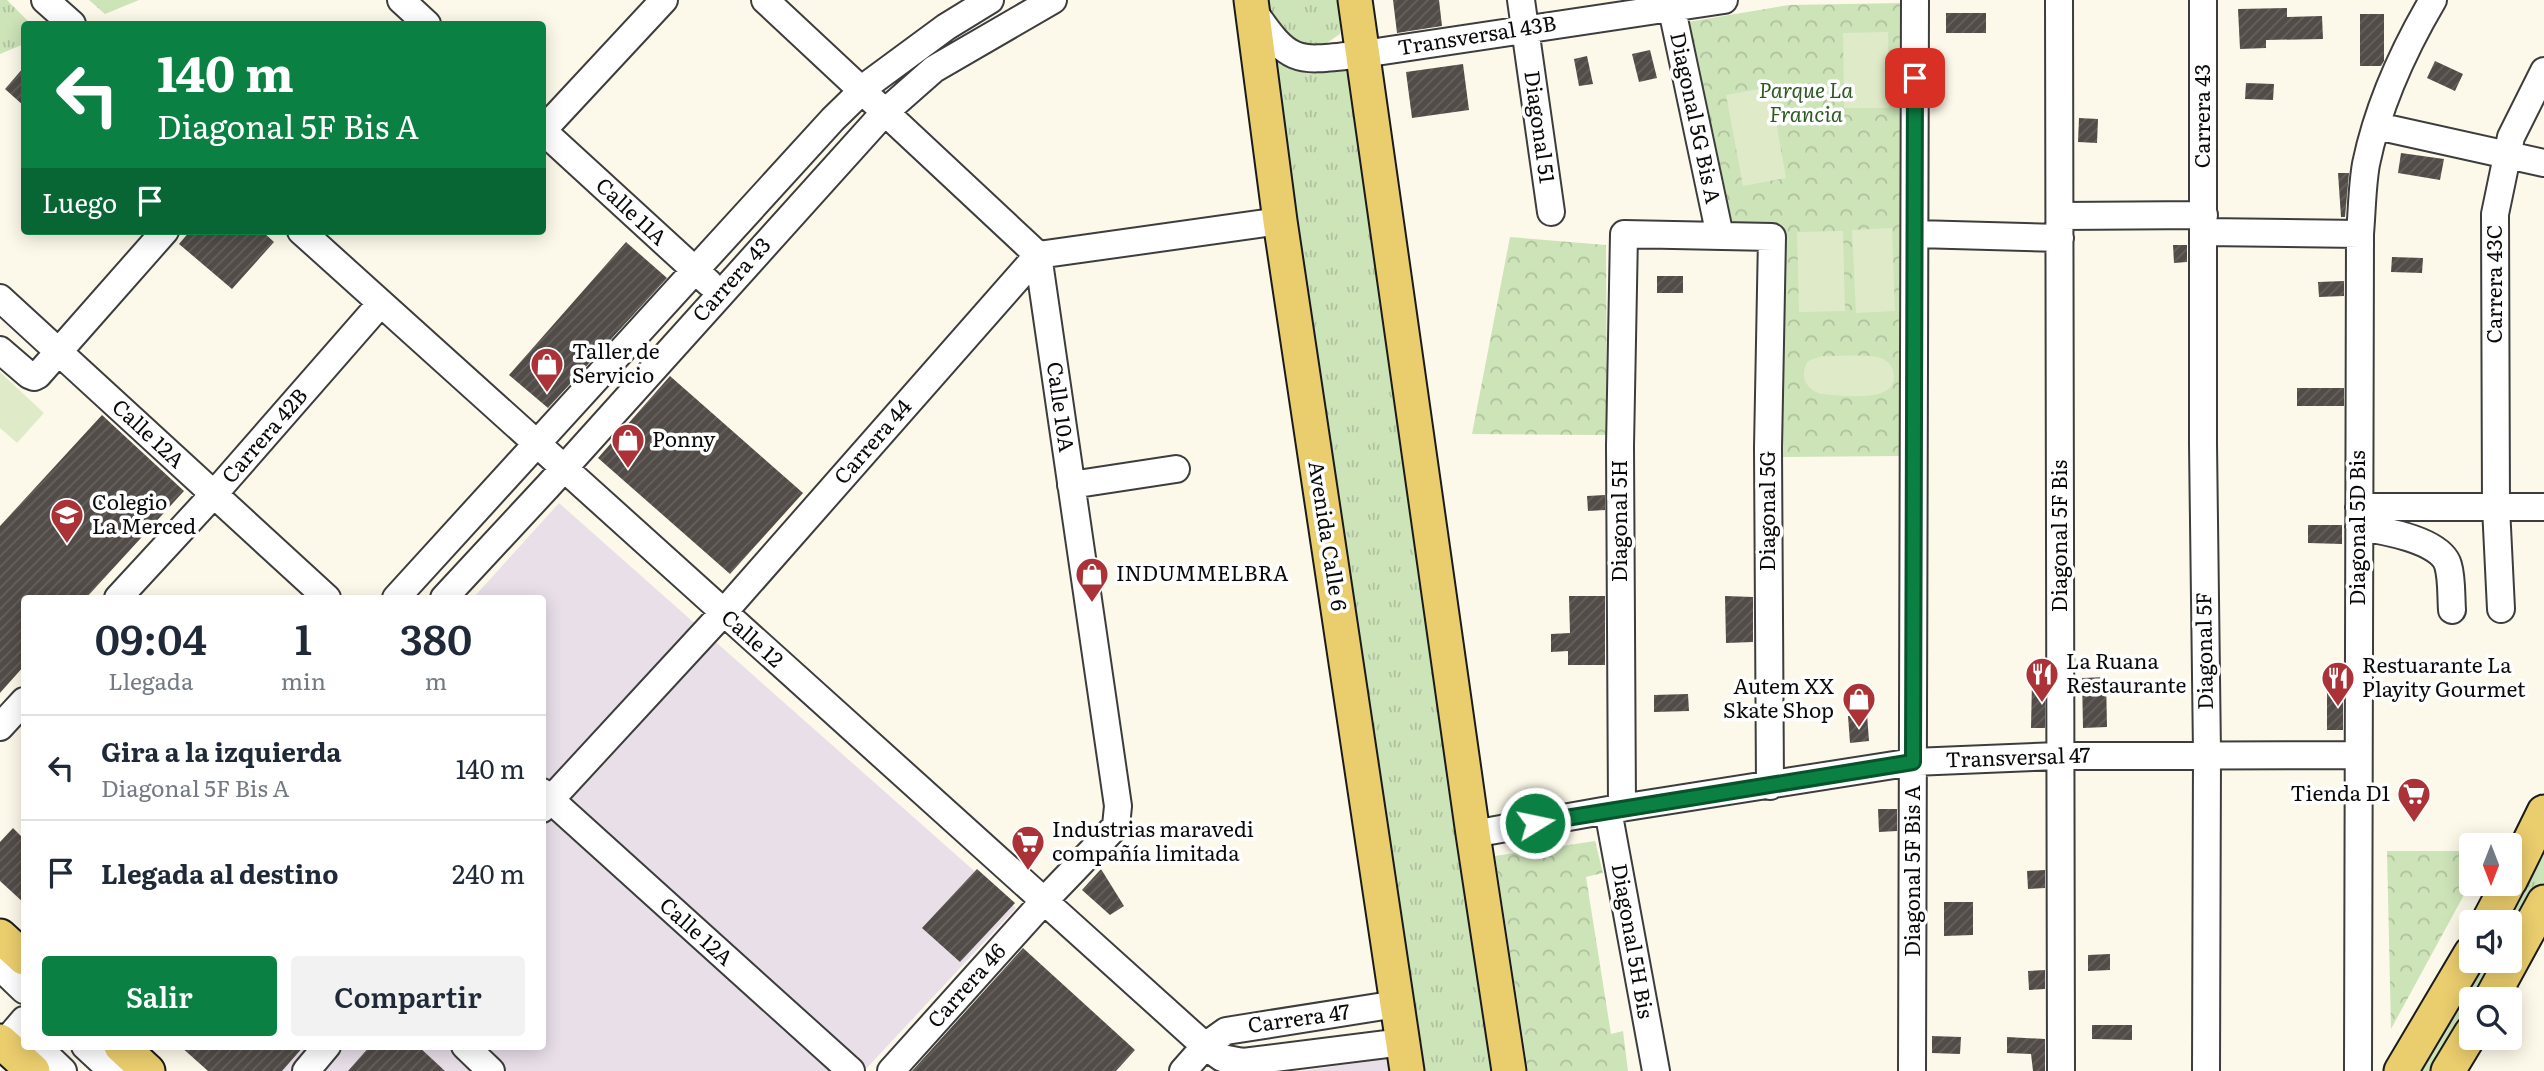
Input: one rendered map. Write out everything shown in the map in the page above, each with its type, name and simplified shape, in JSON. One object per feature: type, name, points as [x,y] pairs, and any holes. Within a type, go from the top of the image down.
[{"type":"main road","points":[[1355,0],[1509,1071]]},
{"type":"main road","name":"Avenida Calle 6","points":[[1252,4],[1280,221],[1405,1056]]},
{"type":"main road","points":[[2522,857],[2544,812]]},
{"type":"main road","points":[[2498,987],[2544,902]]},
{"type":"main road","points":[[0,936],[21,955]]},
{"type":"main road","points":[[2401,1071],[2459,973]]},
{"type":"main road","points":[[125,1050],[148,1071]]},
{"type":"main road","points":[[2448,1071],[2461,1050]]},
{"type":"street","points":[[45,0],[69,21]]},
{"type":"street","points":[[401,0],[424,21]]},
{"type":"street","points":[[546,127],[664,0]]},
{"type":"street","points":[[765,0],[1038,256],[1280,221]]},
{"type":"street","name":"Carrera 43","points":[[399,595],[833,119],[862,91],[937,34],[990,0]]},
{"type":"street","name":"Diagonal 51","points":[[1521,0],[1551,212]]},
{"type":"street","name":"Transversal 43B","points":[[1252,4],[1274,41],[1294,56],[1320,58],[1363,54],[1670,4],[1724,0]]},
{"type":"street","name":"Diagonal 5F Bis A","points":[[1912,1071],[1915,0]]},
{"type":"street","name":"Diagonal 5F Bis","points":[[2059,0],[2061,1071]]},
{"type":"street","name":"Carrera 43","points":[[2203,0],[2204,223]]},
{"type":"street","name":"Diagonal 5D Bis","points":[[2358,1071],[2360,234],[2366,165],[2386,94],[2413,34],[2433,0]]},
{"type":"street","name":"Carrera 43","points":[[447,595],[564,469],[884,113],[934,69],[1045,2]]},
{"type":"street","name":"Diagonal 5G Bis A","points":[[1670,4],[1720,236]]},
{"type":"street","name":"Carrera 43C","points":[[2501,609],[2496,508],[2495,214],[2511,137],[2544,71]]},
{"type":"street","points":[[2377,126],[2544,163]]},
{"type":"street","name":"Calle 11A","points":[[546,133],[721,293]]},
{"type":"street","points":[[1916,234],[2204,223],[2360,234]]},
{"type":"street","name":"Diagonal 5F","points":[[2204,223],[2206,1071]]},
{"type":"street","name":"Diagonal 5H","points":[[1615,809],[1624,234],[1720,236]]},
{"type":"street","points":[[0,350],[34,377],[38,375],[161,235]]},
{"type":"street","name":"Calle 12","points":[[305,235],[1205,1046]]},
{"type":"street","name":"Diagonal 5G","points":[[1720,236],[1772,237],[1768,448],[1770,786]]},
{"type":"street","name":"Calle 10A","points":[[1038,256],[1119,816],[1115,826],[1044,901]]},
{"type":"street","name":"Carrera 44","points":[[546,799],[723,613],[1038,256]]},
{"type":"street","name":"Calle 12A","points":[[0,298],[324,595]]},
{"type":"street","name":"Carrera 42B","points":[[121,595],[214,494],[381,303]]},
{"type":"street","points":[[1071,485],[1176,469]]},
{"type":"street","points":[[2359,517],[2544,507]]},
{"type":"street","points":[[2359,517],[2441,553],[2448,564],[2452,610]]},
{"type":"street","points":[[0,727],[21,704]]},
{"type":"street","name":"Transversal 47","points":[[1473,834],[1913,762],[2059,756],[2358,755]]},
{"type":"street","name":"Calle 12A","points":[[546,801],[851,1071]]},
{"type":"street","name":"Diagonal 5H Bis","points":[[1615,809],[1656,1071]]},
{"type":"street","name":"Carrera 46","points":[[891,1071],[1044,901]]},
{"type":"street","points":[[0,967],[21,987]]},
{"type":"street","name":"Carrera 47","points":[[1183,1071],[1205,1046],[1226,1031],[1398,1004]]},
{"type":"street","name":"Carrera 47","points":[[1205,1046],[1222,1058],[1243,1062],[1405,1056]]},
{"type":"street","points":[[30,1050],[63,1071]]},
{"type":"street","points":[[89,1050],[112,1071]]},
{"type":"street","points":[[306,1071],[324,1050]]},
{"type":"street","points":[[469,1050],[491,1071]]},
{"type":"shaded area","points":[[559,503],[1016,908],[864,1071],[218,1071],[194,1050],[546,1050],[546,595],[476,595]]},
{"type":"shaded area","points":[[1391,1058],[1392,1071],[1301,1071]]},
{"type":"green space","points":[[0,0],[7,0],[28,21],[21,21],[21,45],[0,54]]},
{"type":"green space","points":[[89,0],[139,0],[105,14]]},
{"type":"green space","points":[[1264,0],[1343,0],[1340,34],[1321,47],[1283,41]]},
{"type":"green space","name":"Parque La Francia","points":[[1904,3],[1902,456],[1782,457],[1786,231],[1732,223],[1688,22],[1789,5]]},
{"type":"green space","points":[[1888,32],[1889,108],[1844,108],[1843,33]]},
{"type":"green space","points":[[1271,56],[1299,68],[1350,66],[1495,1071],[1422,1071]]},
{"type":"green space","points":[[1770,87],[1786,178],[1743,186],[1726,95]]},
{"type":"green space","points":[[1892,228],[1895,311],[1856,313],[1852,230]]},
{"type":"green space","points":[[1843,231],[1845,311],[1799,312],[1797,232]]},
{"type":"green space","points":[[1510,237],[1606,245],[1607,435],[1472,434]]},
{"type":"green space","points":[[1822,356],[1883,359],[1890,364],[1893,371],[1892,386],[1876,395],[1865,396],[1815,392],[1807,385],[1804,371],[1808,361]]},
{"type":"green space","points":[[0,372],[44,413],[17,443],[0,428]]},
{"type":"green space","points":[[1595,841],[1603,873],[1586,877],[1611,1034],[1623,1031],[1628,1071],[1528,1071],[1495,856]]},
{"type":"green space","points":[[2544,850],[2544,883],[2522,924],[2522,910],[2513,910]]},
{"type":"green space","points":[[2387,851],[2459,851],[2459,896],[2463,896],[2391,1029]]},
{"type":"green space","points":[[2478,973],[2496,973],[2488,987],[2469,987]]},
{"type":"green space","points":[[2459,1004],[2459,1038],[2439,1071],[2419,1071]]},
{"type":"building","points":[[1393,0],[1439,0],[1442,26],[1397,33]]},
{"type":"building","points":[[2287,8],[2287,17],[2322,16],[2323,39],[2266,40],[2266,48],[2240,49],[2238,9]]},
{"type":"building","points":[[1946,13],[1986,13],[1986,33],[1946,33]]},
{"type":"building","points":[[2360,14],[2384,14],[2384,61],[2381,66],[2360,66]]},
{"type":"building","points":[[1650,50],[1657,78],[1639,82],[1632,54]]},
{"type":"building","points":[[1587,56],[1593,84],[1579,86],[1574,59]]},
{"type":"building","points":[[2435,61],[2463,74],[2455,91],[2427,78]]},
{"type":"building","points":[[1463,64],[1469,110],[1412,118],[1406,72]]},
{"type":"building","points":[[21,70],[21,103],[5,89]]},
{"type":"building","points":[[2246,83],[2274,84],[2273,100],[2245,99]]},
{"type":"building","points":[[2079,118],[2098,119],[2097,143],[2078,142]]},
{"type":"building","points":[[2401,153],[2444,159],[2440,180],[2398,173]]},
{"type":"building","points":[[2338,173],[2349,173],[2345,217],[2341,217]]},
{"type":"building","points":[[187,235],[266,235],[274,242],[232,289],[179,244]]},
{"type":"building","points":[[626,242],[667,278],[548,408],[509,375]]},
{"type":"building","points":[[2173,245],[2187,245],[2187,262],[2174,263]]},
{"type":"building","points":[[2392,257],[2423,258],[2422,273],[2391,272]]},
{"type":"building","points":[[1657,276],[1683,276],[1683,293],[1657,293]]},
{"type":"building","points":[[2344,281],[2344,296],[2319,297],[2318,282]]},
{"type":"building","points":[[670,376],[803,493],[730,574],[598,458]]},
{"type":"building","points":[[2297,388],[2344,388],[2344,406],[2297,406]]},
{"type":"building","name":"Colegio La Merced","points":[[102,415],[184,491],[89,595],[21,595],[21,669],[0,693],[0,526]]},
{"type":"building","points":[[1605,495],[1605,510],[1588,511],[1587,496]]},
{"type":"building","points":[[2308,525],[2342,525],[2342,544],[2308,543]]},
{"type":"building","points":[[1569,596],[1605,596],[1605,665],[1568,665],[1568,651],[1551,652],[1551,634],[1570,633]]},
{"type":"building","points":[[1725,596],[1753,597],[1753,642],[1726,643]]},
{"type":"building","points":[[2106,677],[2107,727],[2083,728],[2082,678]]},
{"type":"building","name":"La Ruana Restaurante","points":[[2032,680],[2045,681],[2045,728],[2031,728]]},
{"type":"building","name":"Restuarante La Playity Gourmet","points":[[2327,686],[2343,686],[2343,730],[2327,730]]},
{"type":"building","points":[[1688,694],[1689,711],[1654,712],[1654,695]]},
{"type":"building","name":"Autem XX Skate Shop","points":[[1867,714],[1869,741],[1850,743],[1848,716]]},
{"type":"building","points":[[1878,809],[1897,809],[1897,831],[1879,832]]},
{"type":"building","points":[[13,828],[21,836],[21,900],[0,881],[0,842]]},
{"type":"building","points":[[977,869],[1015,903],[960,962],[922,928]]},
{"type":"building","points":[[1101,869],[1124,906],[1110,915],[1082,890]]},
{"type":"building","points":[[2045,870],[2045,888],[2028,889],[2027,871]]},
{"type":"building","points":[[1944,902],[1973,902],[1973,935],[1944,936]]},
{"type":"building","points":[[1023,948],[1135,1050],[1116,1071],[912,1071]]},
{"type":"building","points":[[2110,954],[2110,970],[2088,971],[2088,955]]},
{"type":"building","points":[[2045,970],[2045,989],[2029,990],[2028,971]]},
{"type":"building","points":[[2092,1025],[2132,1025],[2132,1040],[2092,1039]]},
{"type":"building","points":[[1932,1036],[1961,1037],[1960,1054],[1932,1053]]},
{"type":"building","points":[[2007,1037],[2045,1039],[2045,1071],[2033,1071],[2031,1054],[2007,1053]]},
{"type":"building","points":[[184,1050],[300,1050],[282,1071],[208,1071]]},
{"type":"building","points":[[366,1050],[422,1050],[445,1071],[348,1071]]},
{"type":"place","name":"Taller de Servicio","points":[[547,394]]},
{"type":"place","name":"Ponny","points":[[628,470]]},
{"type":"place","name":"Colegio La Merced","points":[[67,545]]},
{"type":"place","name":"INDUMMELBRA","points":[[1092,604]]},
{"type":"place","name":"La Ruana Restaurante","points":[[2042,704]]},
{"type":"place","name":"Restuarante La Playity Gourmet","points":[[2338,708]]},
{"type":"place","name":"Autem XX Skate Shop","points":[[1859,729]]},
{"type":"place","name":"Tienda D1","points":[[2414,824]]},
{"type":"place","name":"Industrias maravedi compañía limitada","points":[[1028,872]]},
{"type":"route","points":[[1535,823],[1913,762],[1915,78]]}]
